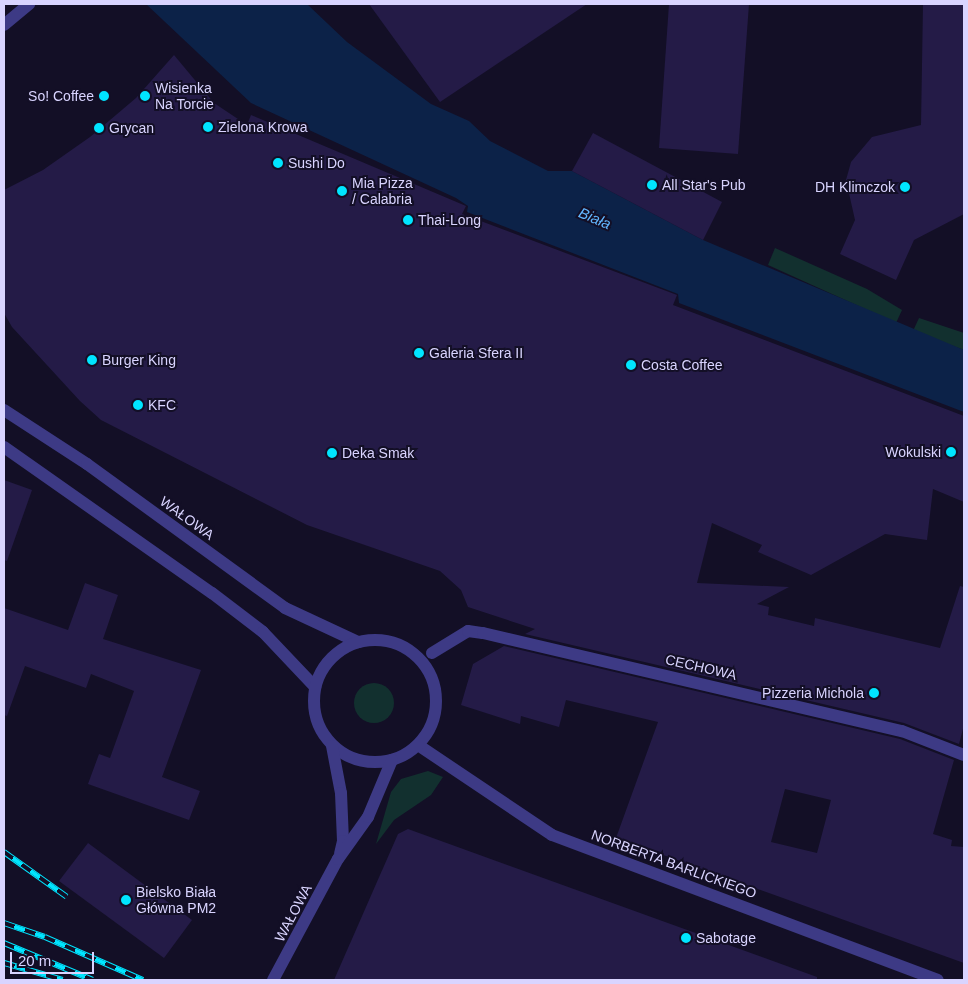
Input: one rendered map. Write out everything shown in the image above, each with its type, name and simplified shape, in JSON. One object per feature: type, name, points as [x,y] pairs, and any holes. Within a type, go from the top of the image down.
[{"type":"street","points":[[4,25],[30,4]]},
{"type":"street","name":"WAŁOWA","points":[[4,410],[87,464],[285,608],[358,642]]},
{"type":"street","points":[[4,448],[67,488],[220,598],[263,632],[315,687]]},
{"type":"street","name":"CECHOWA","points":[[432,653],[468,631],[483,633],[902,731],[964,755]]},
{"type":"street","points":[[379,640],[400,645],[417,657],[429,674],[435,711],[418,745],[392,760],[371,762],[350,757],[332,746],[320,729],[314,708],[315,687],[329,662],[358,642],[379,640]]},
{"type":"street","name":"NORBERTA BARLICKIEGO","points":[[418,745],[552,835],[938,980]]},
{"type":"street","name":"WAŁOWA","points":[[332,746],[341,802],[343,841],[338,859]]},
{"type":"street","name":"WAŁOWA","points":[[275,978],[338,859],[368,817],[392,760]]},
{"type":"green space","points":[[775,248],[867,289],[902,310],[896,323],[768,265]]},
{"type":"green space","points":[[919,318],[964,333],[964,350],[913,331]]},
{"type":"green space","points":[[374,683],[388,689],[394,703],[388,717],[374,723],[360,717],[354,703],[360,689]]},
{"type":"green space","points":[[428,771],[443,777],[431,795],[394,820],[376,844],[391,792],[401,779]]},
{"type":"water","name":"Biała","points":[[146,4],[307,4],[347,42],[431,104],[469,121],[490,141],[548,171],[572,171],[703,240],[964,350],[964,412],[679,303],[678,294],[467,212],[468,206],[456,198],[251,103]]},
{"type":"building","points":[[369,4],[587,4],[440,102]]},
{"type":"building","points":[[669,4],[749,4],[738,154],[659,148]]},
{"type":"building","points":[[923,4],[964,4],[964,214],[914,240],[896,280],[840,254],[855,220],[846,180],[851,162],[872,137],[921,125]]},
{"type":"building","name":"Galeria Sfera II","points":[[174,55],[214,103],[247,125],[251,115],[466,206],[462,214],[677,295],[673,305],[964,416],[964,502],[933,489],[927,540],[885,534],[811,575],[758,552],[762,545],[712,523],[697,583],[789,587],[757,604],[769,607],[768,615],[814,626],[815,618],[940,648],[960,586],[964,587],[964,725],[959,744],[904,723],[525,634],[535,629],[468,607],[461,590],[440,571],[307,525],[101,420],[80,401],[12,327],[4,313],[4,190],[43,170],[90,137],[136,98]]},
{"type":"building","points":[[593,133],[722,202],[703,240],[572,171]]},
{"type":"building","points":[[4,480],[32,490],[7,561],[4,560]]},
{"type":"building","points":[[85,583],[118,595],[103,639],[201,670],[162,777],[200,791],[189,820],[88,784],[99,754],[110,758],[134,691],[91,674],[86,688],[25,666],[7,716],[4,715],[4,608],[68,630]]},
{"type":"building","points":[[504,646],[900,739],[954,760],[933,834],[952,840],[951,846],[964,847],[964,963],[616,838],[658,722],[566,700],[559,727],[521,716],[520,724],[461,705],[473,664]],"holes":[[[785,789],[831,800],[817,853],[771,842]]]},
{"type":"building","points":[[408,829],[817,977],[817,980],[334,980],[398,834]]},
{"type":"building","name":"Bielsko Biała Główna PM2","points":[[88,843],[192,920],[164,958],[59,881]]},
{"type":"railway","points":[[4,852],[67,897]]},
{"type":"railway","points":[[4,923],[45,937],[143,980]]},
{"type":"railway","points":[[4,943],[93,980]]},
{"type":"railway","points":[[4,963],[63,980]]},
{"type":"place","name":"So! Coffee","points":[[104,96]]},
{"type":"place","name":"Wisienka Na Torcie","points":[[145,96]]},
{"type":"place","name":"Zielona Krowa","points":[[208,127]]},
{"type":"place","name":"Grycan","points":[[99,128]]},
{"type":"place","name":"Sushi Do","points":[[278,163]]},
{"type":"place","name":"All Star's Pub","points":[[652,185]]},
{"type":"place","name":"DH Klimczok","points":[[905,187]]},
{"type":"place","name":"Mia Pizza / Calabria","points":[[342,191]]},
{"type":"place","name":"Thai-Long","points":[[408,220]]},
{"type":"place","name":"Galeria Sfera II","points":[[419,353]]},
{"type":"place","name":"Burger King","points":[[92,360]]},
{"type":"place","name":"Costa Coffee","points":[[631,365]]},
{"type":"place","name":"KFC","points":[[138,405]]},
{"type":"place","name":"Wokulski","points":[[951,452]]},
{"type":"place","name":"Deka Smak","points":[[332,453]]},
{"type":"place","name":"Pizzeria Michola","points":[[874,693]]},
{"type":"place","name":"Bielsko Biała Główna PM2","points":[[126,900]]},
{"type":"place","name":"Sabotage","points":[[686,938]]}]
